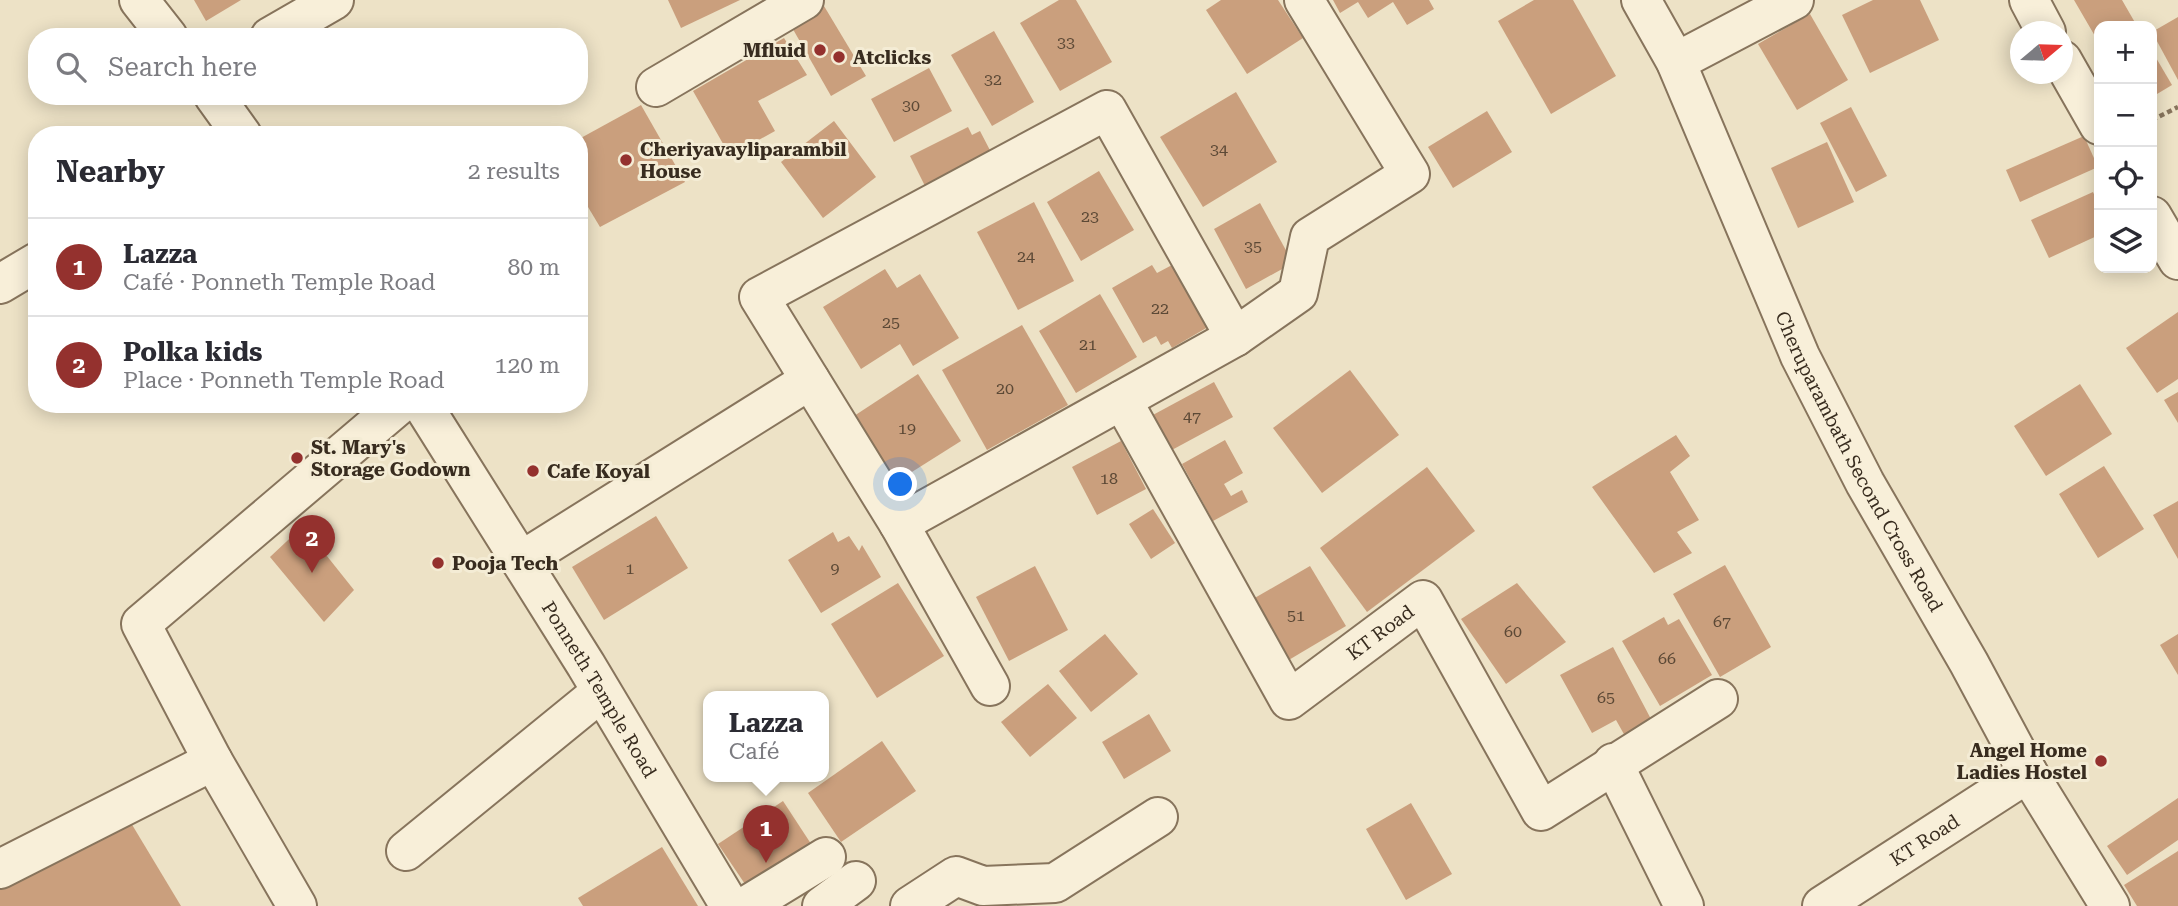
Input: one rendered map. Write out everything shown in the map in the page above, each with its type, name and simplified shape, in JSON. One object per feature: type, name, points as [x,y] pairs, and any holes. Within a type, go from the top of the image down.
[{"type":"street","points":[[139,0],[161,28]]},
{"type":"street","points":[[286,28],[334,0]]},
{"type":"street","points":[[656,87],[804,0]]},
{"type":"street","points":[[899,524],[1235,337],[1298,293],[1310,237],[1410,174],[1304,0]]},
{"type":"street","name":"Cheruparambath Second Cross Road","points":[[1641,0],[1676,62],[1800,356],[1865,483],[1969,663],[2028,773],[2110,906]]},
{"type":"street","points":[[1676,62],[1794,0]]},
{"type":"street","points":[[2029,0],[2040,21]]},
{"type":"street","points":[[2073,78],[2094,116]]},
{"type":"street","points":[[220,105],[236,126]]},
{"type":"street","points":[[989,687],[899,524],[760,297],[1107,110],[1235,337]]},
{"type":"street","points":[[2157,224],[2178,260]]},
{"type":"street","points":[[0,284],[28,267]]},
{"type":"street","points":[[521,562],[810,380]]},
{"type":"street","name":"KT Road","points":[[1122,400],[1289,700],[1423,600],[1541,811],[1613,763]]},
{"type":"street","points":[[297,906],[214,761],[141,624],[389,413]]},
{"type":"street","name":"Ponneth Temple Road","points":[[428,413],[730,906]]},
{"type":"street","points":[[406,851],[601,692]]},
{"type":"street","points":[[1673,902],[1613,763],[1718,699]]},
{"type":"street","points":[[0,869],[214,761]]},
{"type":"street","name":"KT Road","points":[[1822,906],[2028,773]]},
{"type":"street","points":[[910,906],[956,876],[989,896],[1055,883],[1158,817]]},
{"type":"street","points":[[746,906],[826,857]]},
{"type":"street","points":[[822,906],[856,881]]},
{"type":"path","points":[[2157,118],[2178,107]]},
{"type":"building","points":[[194,0],[241,0],[206,21]]},
{"type":"building","points":[[668,0],[740,0],[681,28]]},
{"type":"building","points":[[1059,0],[1076,0],[1112,62],[1060,91],[1020,23]]},
{"type":"building","points":[[1221,0],[1278,0],[1303,38],[1247,74],[1206,10]]},
{"type":"building","points":[[1333,0],[1429,0],[1434,9],[1407,25],[1393,2],[1368,18],[1358,2],[1340,13]]},
{"type":"building","points":[[1534,0],[1573,0],[1616,76],[1551,114],[1498,21]]},
{"type":"building","points":[[1873,0],[1920,0],[1939,40],[1870,73],[1842,15]]},
{"type":"building","points":[[2074,0],[2122,0],[2134,21],[2094,21],[2094,34]]},
{"type":"building","points":[[824,6],[866,76],[831,96],[790,24]]},
{"type":"building","points":[[1810,14],[1848,80],[1797,110],[1758,44]]},
{"type":"building","points":[[2178,17],[2178,80],[2157,41],[2157,29]]},
{"type":"building","points":[[994,31],[1034,102],[992,126],[951,55]]},
{"type":"building","name":"Cheriyavayliparambil House","points":[[784,38],[807,75],[758,101],[775,131],[730,156],[693,91]]},
{"type":"building","points":[[2157,60],[2172,85],[2157,94]]},
{"type":"building","points":[[929,68],[952,111],[894,142],[871,99]]},
{"type":"building","points":[[1236,92],[1277,162],[1203,207],[1160,137]]},
{"type":"building","name":"Cheriyavayliparambil House","points":[[641,105],[685,182],[600,227],[588,207],[588,134]]},
{"type":"building","points":[[1851,107],[1887,176],[1856,192],[1820,123]]},
{"type":"building","points":[[1487,111],[1512,152],[1453,188],[1428,147]]},
{"type":"building","points":[[834,121],[876,177],[823,218],[781,162]]},
{"type":"building","points":[[968,127],[972,135],[980,131],[994,158],[928,192],[910,156]]},
{"type":"building","points":[[2084,136],[2094,158],[2094,169],[2020,202],[2006,170]]},
{"type":"building","points":[[1827,142],[1854,202],[1798,228],[1771,168]]},
{"type":"building","points":[[1099,171],[1134,230],[1081,261],[1047,202]]},
{"type":"building","points":[[2093,192],[2094,194],[2094,237],[2049,258],[2031,220]]},
{"type":"building","points":[[1034,202],[1074,281],[1018,310],[977,232]]},
{"type":"building","points":[[1260,203],[1293,263],[1246,289],[1214,229]]},
{"type":"building","points":[[1152,265],[1157,273],[1172,265],[1208,327],[1172,348],[1168,341],[1161,345],[1156,336],[1143,343],[1112,288]]},
{"type":"building","points":[[885,269],[897,288],[920,274],[959,338],[913,366],[900,344],[861,369],[823,307]]},
{"type":"building","points":[[1100,294],[1137,357],[1076,393],[1039,331]]},
{"type":"building","points":[[2178,312],[2178,379],[2157,393],[2126,348]]},
{"type":"building","points":[[1022,325],[1068,405],[987,450],[942,370]]},
{"type":"building","points":[[1350,370],[1399,435],[1322,493],[1273,428]]},
{"type":"building","points":[[918,374],[961,441],[896,482],[854,416]]},
{"type":"building","points":[[1214,382],[1233,417],[1170,451],[1151,416]]},
{"type":"building","points":[[2080,384],[2112,434],[2046,476],[2014,426]]},
{"type":"building","points":[[2178,392],[2178,423],[2164,400]]},
{"type":"building","points":[[1676,435],[1690,456],[1670,472],[1699,520],[1677,532],[1692,553],[1654,573],[1592,487]]},
{"type":"building","points":[[1225,440],[1243,473],[1224,484],[1231,496],[1242,490],[1248,502],[1213,521],[1182,464]]},
{"type":"building","points":[[1121,441],[1146,489],[1097,515],[1072,467]]},
{"type":"building","points":[[2104,466],[2144,529],[2098,558],[2059,494]]},
{"type":"building","points":[[1427,467],[1475,531],[1367,612],[1320,548]]},
{"type":"building","points":[[2178,501],[2178,559],[2153,515]]},
{"type":"building","points":[[1153,509],[1175,543],[1151,559],[1129,524]]},
{"type":"building","points":[[656,516],[688,568],[604,620],[572,567]]},
{"type":"building","points":[[303,526],[354,590],[324,622],[270,557]]},
{"type":"building","points":[[833,532],[838,542],[849,536],[859,551],[862,545],[881,577],[821,613],[788,560]]},
{"type":"building","points":[[1725,565],[1771,647],[1720,677],[1673,594]]},
{"type":"building","points":[[1035,566],[1068,630],[1009,661],[976,597]]},
{"type":"building","points":[[1310,566],[1346,626],[1282,664],[1246,603]]},
{"type":"building","points":[[898,583],[944,656],[877,698],[831,624]]},
{"type":"building","points":[[1517,583],[1566,642],[1506,684],[1461,619]]},
{"type":"building","points":[[1664,617],[1668,625],[1679,619],[1712,675],[1660,706],[1622,641]]},
{"type":"building","points":[[1105,634],[1138,674],[1091,712],[1059,671]]},
{"type":"building","points":[[2178,634],[2178,675],[2160,645]]},
{"type":"building","points":[[1613,647],[1652,721],[1625,736],[1616,720],[1592,733],[1560,675]]},
{"type":"building","points":[[1048,684],[1077,718],[1030,757],[1001,722]]},
{"type":"building","points":[[1149,714],[1171,751],[1124,779],[1102,742]]},
{"type":"building","points":[[882,741],[916,791],[841,842],[808,793],[824,782],[829,782],[829,778]]},
{"type":"building","points":[[2178,798],[2178,840],[2127,875],[2107,846]]},
{"type":"building","points":[[783,801],[817,853],[753,896],[718,844]]},
{"type":"building","points":[[1411,803],[1452,874],[1406,900],[1366,829]]},
{"type":"building","points":[[125,813],[181,906],[0,906],[0,889]]},
{"type":"building","points":[[662,847],[698,906],[583,906],[578,898]]},
{"type":"building","points":[[2178,851],[2178,906],[2137,906],[2124,885]]},
{"type":"place","name":"Mfluid","points":[[820,50]]},
{"type":"place","name":"Atclicks","points":[[839,57]]},
{"type":"place","name":"Cheriyavayliparambil House","points":[[626,160]]},
{"type":"place","name":"St. Mary's Storage Godown","points":[[297,458]]},
{"type":"place","name":"Cafe Koyal","points":[[533,471]]},
{"type":"place","name":"Pooja Tech","points":[[438,563]]},
{"type":"place","name":"Polka kids","points":[[312,573]]},
{"type":"place","name":"Angel Home Ladies Hostel","points":[[2101,761]]},
{"type":"place","name":"Lazza","points":[[766,863]]}]
